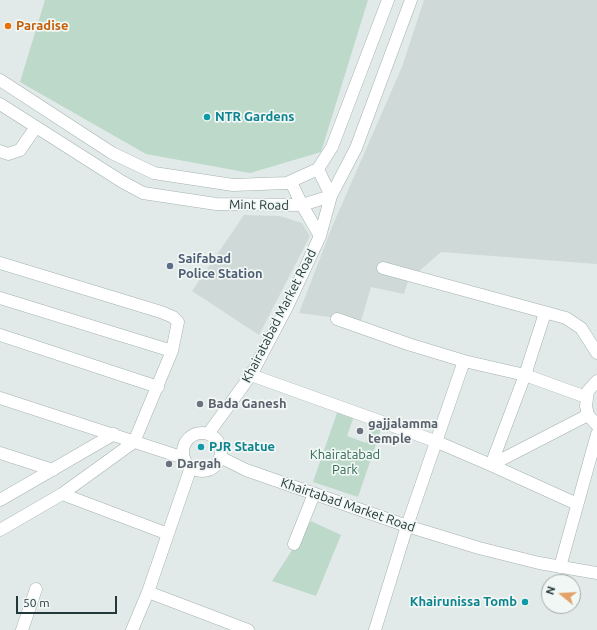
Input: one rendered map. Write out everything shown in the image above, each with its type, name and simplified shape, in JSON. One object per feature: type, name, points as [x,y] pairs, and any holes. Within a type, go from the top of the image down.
[{"type":"street","points":[[330,196],[318,169],[332,147],[388,0]]},
{"type":"street","points":[[330,196],[356,148],[411,0]]},
{"type":"street","name":"Mint Road","points":[[0,80],[112,153],[154,173],[233,185],[291,182],[318,169]]},
{"type":"street","name":"Mint Road","points":[[0,104],[121,181],[143,193],[216,204],[302,205],[330,196]]},
{"type":"street","points":[[0,151],[8,154],[20,150],[36,127]]},
{"type":"street","points":[[143,193],[154,173]]},
{"type":"street","name":"Khairatabad Market Road","points":[[291,182],[320,236]]},
{"type":"street","name":"Khairatabad Market Road","points":[[208,434],[252,375],[287,307],[320,236],[330,196]]},
{"type":"street","points":[[0,263],[173,317],[178,322],[177,333],[172,351],[134,442],[62,494],[0,530]]},
{"type":"street","points":[[383,268],[566,318],[581,328],[597,353]]},
{"type":"street","points":[[0,298],[172,351]]},
{"type":"street","points":[[491,465],[525,375],[545,313]]},
{"type":"street","points":[[337,318],[408,344],[464,361],[525,375],[586,397]]},
{"type":"street","points":[[0,335],[158,387]]},
{"type":"street","points":[[375,630],[435,441],[464,361]]},
{"type":"street","points":[[252,375],[435,441],[577,504]]},
{"type":"street","points":[[597,381],[592,386],[586,397],[588,415],[597,425]]},
{"type":"street","points":[[0,398],[114,434],[187,463],[196,470],[208,470],[217,462],[220,457],[220,446],[213,436],[208,434],[200,433],[188,439],[183,450],[187,463],[168,534],[148,592],[132,630]]},
{"type":"street","points":[[491,465],[588,415]]},
{"type":"street","points":[[0,500],[114,434]]},
{"type":"street","points":[[560,567],[597,434]]},
{"type":"street","points":[[0,453],[53,470]]},
{"type":"street","name":"Khairtabad Market Road","points":[[220,457],[246,470],[407,526],[479,548],[560,567],[597,573]]},
{"type":"street","points":[[62,494],[168,534]]},
{"type":"street","points":[[294,544],[314,494]]},
{"type":"street","points":[[22,630],[36,589]]},
{"type":"street","points":[[148,592],[248,630]]},
{"type":"shaded area","points":[[424,0],[597,0],[597,264],[441,252],[408,281],[404,294],[371,287],[361,321],[299,313],[332,227],[402,67]]},
{"type":"shaded area","points":[[244,215],[280,216],[302,223],[310,236],[259,335],[192,291]]},
{"type":"green space","name":"NTR Gardens","points":[[45,0],[368,0],[321,152],[250,173],[146,154],[20,82]]},
{"type":"green space","name":"Khairatabad Park","points":[[338,410],[354,416],[347,436],[366,443],[373,422],[382,426],[358,497],[313,482]]},
{"type":"green space","points":[[311,521],[341,535],[316,596],[272,581]]},
{"type":"place","name":"Paradise","points":[[8,26]]},
{"type":"place","name":"NTR Gardens","points":[[207,117]]},
{"type":"place","name":"Saifabad Police Station","points":[[170,266]]},
{"type":"place","name":"Bada Ganesh","points":[[200,404]]},
{"type":"place","name":"gajjalamma temple","points":[[360,431]]},
{"type":"place","name":"PJR Statue","points":[[201,447]]},
{"type":"place","name":"Dargah","points":[[169,464]]},
{"type":"place","name":"Khairunissa Tomb","points":[[525,602]]}]
